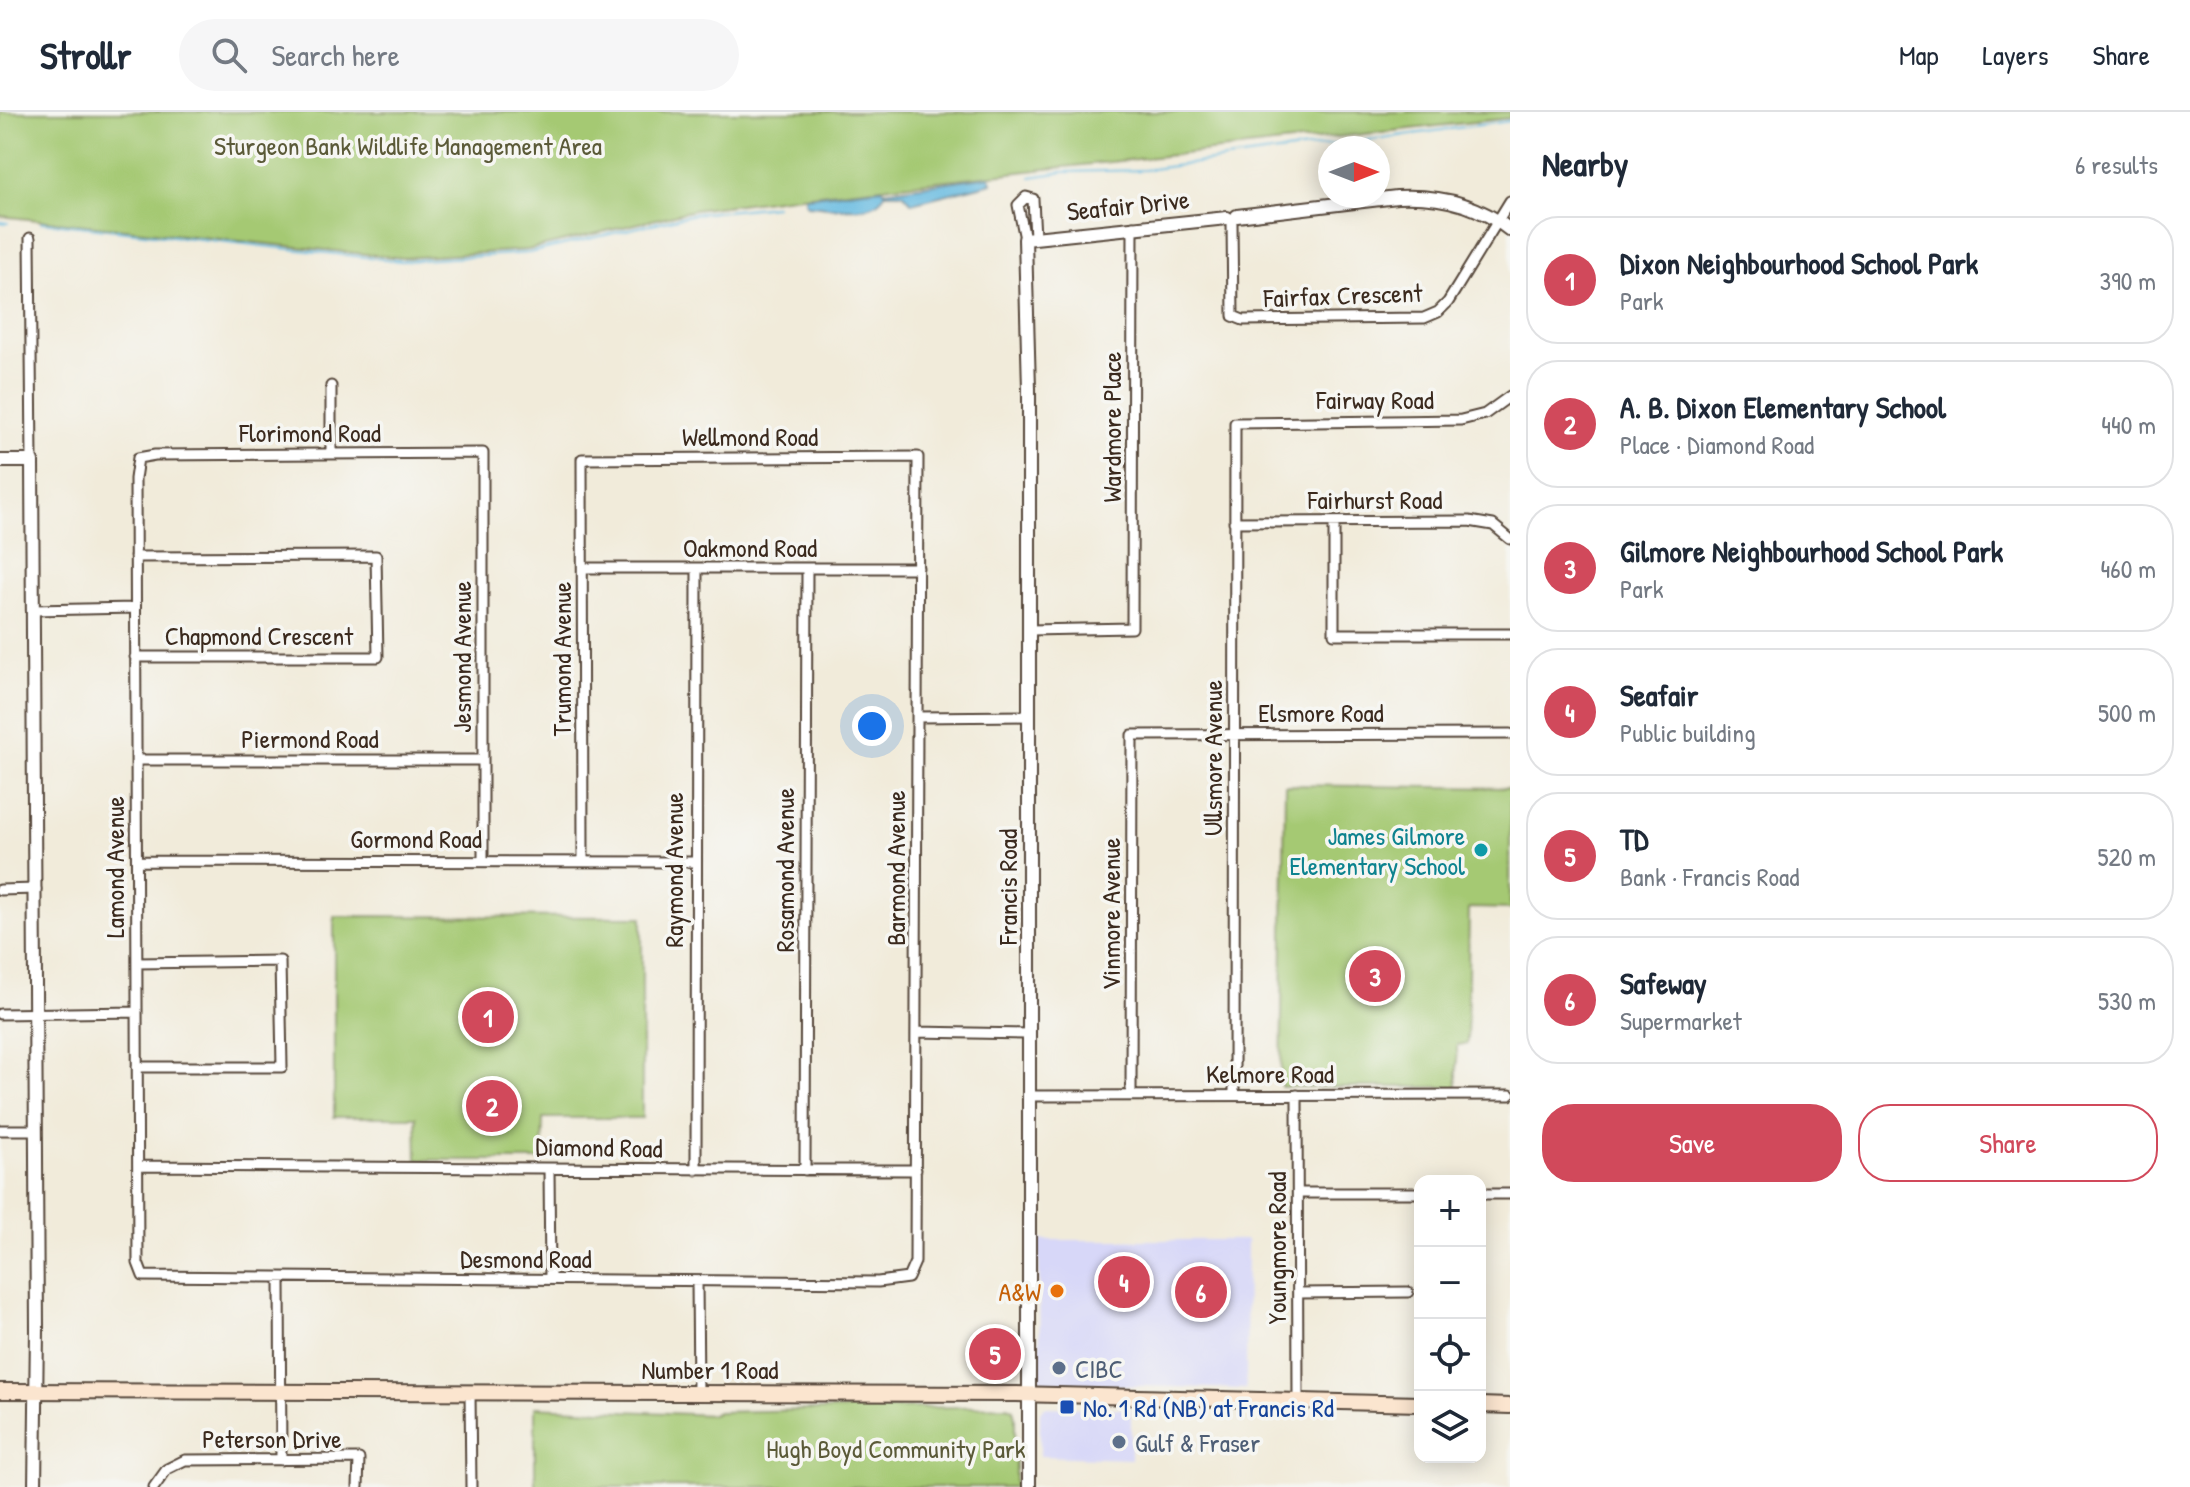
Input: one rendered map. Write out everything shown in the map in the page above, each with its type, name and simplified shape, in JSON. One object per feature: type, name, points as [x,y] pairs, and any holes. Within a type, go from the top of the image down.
[{"type":"main road","name":"Number 1 Road","points":[[0,1391],[1028,1394],[1414,1404]]},
{"type":"main road","points":[[1486,1405],[1510,1406]]},
{"type":"street","name":"Seafair Drive","points":[[1030,238],[1232,219],[1410,196],[1448,200],[1497,220],[1510,230]]},
{"type":"street","points":[[1497,220],[1510,201]]},
{"type":"street","name":"Fairfax Crescent","points":[[1232,219],[1233,316],[1243,320],[1424,318],[1443,308],[1497,220]]},
{"type":"street","name":"Wardmore Place","points":[[1030,630],[1132,628],[1133,226]]},
{"type":"street","points":[[30,238],[36,889],[35,1487]]},
{"type":"street","name":"Francis Road","points":[[1029,1487],[1030,238]]},
{"type":"street","points":[[331,386],[331,454]]},
{"type":"street","name":"Fairway Road","points":[[1235,423],[1461,420],[1485,414],[1510,396]]},
{"type":"street","name":"Ullsmore Avenue","points":[[1234,1094],[1235,423]]},
{"type":"street","name":"Florimond Road","points":[[138,458],[483,453]]},
{"type":"street","name":"Jesmond Avenue","points":[[483,453],[483,860]]},
{"type":"street","name":"Wellmond Road","points":[[582,459],[918,457]]},
{"type":"street","name":"Barmond Avenue","points":[[908,1278],[915,1262],[918,457]]},
{"type":"street","name":"Lamond Avenue","points":[[138,458],[135,479],[138,1263],[143,1276]]},
{"type":"street","name":"Trumond Avenue","points":[[582,459],[583,859]]},
{"type":"street","points":[[0,461],[32,461]]},
{"type":"street","name":"Fairhurst Road","points":[[1234,522],[1478,522],[1493,525],[1510,539]]},
{"type":"street","points":[[1334,522],[1334,634],[1510,634]]},
{"type":"street","name":"Chapmond Crescent","points":[[135,557],[376,556],[378,657],[135,657]]},
{"type":"street","name":"Oakmond Road","points":[[583,568],[918,568]]},
{"type":"street","name":"Rosamond Avenue","points":[[805,1170],[807,569]]},
{"type":"street","name":"Raymond Avenue","points":[[696,1170],[694,862],[697,570]]},
{"type":"street","points":[[33,610],[135,608]]},
{"type":"street","points":[[917,717],[1030,716]]},
{"type":"street","name":"Elsmore Road","points":[[1132,735],[1510,734]]},
{"type":"street","name":"Vinmore Avenue","points":[[1131,1094],[1132,735]]},
{"type":"street","name":"Piermond Road","points":[[136,760],[483,760]]},
{"type":"street","name":"Gormond Road","points":[[137,861],[583,859],[694,862]]},
{"type":"street","points":[[0,890],[36,889]]},
{"type":"street","points":[[137,963],[280,961],[282,1067],[137,1067]]},
{"type":"street","points":[[0,1014],[137,1012]]},
{"type":"street","points":[[916,1032],[1028,1034]]},
{"type":"street","name":"Youngmore Road","points":[[1297,1095],[1298,1401]]},
{"type":"street","name":"Kelmore Road","points":[[1029,1096],[1510,1095]]},
{"type":"street","points":[[0,1130],[36,1130]]},
{"type":"street","name":"Diamond Road","points":[[138,1166],[916,1170]]},
{"type":"street","points":[[549,1169],[550,1279]]},
{"type":"street","points":[[1298,1193],[1414,1193]]},
{"type":"street","points":[[1486,1194],[1510,1194]]},
{"type":"street","name":"Desmond Road","points":[[143,1276],[878,1282],[908,1278]]},
{"type":"street","points":[[280,1279],[281,1460]]},
{"type":"street","points":[[697,1281],[698,1393]]},
{"type":"street","points":[[1298,1293],[1408,1292]]},
{"type":"street","points":[[470,1393],[471,1487]]},
{"type":"street","name":"Peterson Drive","points":[[154,1487],[161,1474],[185,1460],[359,1459],[358,1487]]},
{"type":"shaded area","points":[[1039,1240],[1247,1240],[1246,1389],[1044,1383],[1040,1379]]},
{"type":"shaded area","points":[[1044,1407],[1131,1409],[1131,1459],[1040,1456],[1040,1412]]},
{"type":"green space","name":"Sturgeon Bank Wildlife Management Area","points":[[0,112],[1510,112],[1510,118],[1346,136],[1318,136],[1318,139],[694,210],[528,250],[403,258],[0,216]]},
{"type":"green space","points":[[1285,785],[1510,788],[1510,909],[1469,908],[1467,1044],[1457,1045],[1457,1087],[1281,1087]]},
{"type":"green space","points":[[334,916],[642,917],[642,1118],[543,1118],[542,1160],[417,1160],[416,1117],[334,1117]]},
{"type":"green space","name":"Hugh Boyd Community Park","points":[[1007,1406],[1013,1409],[1015,1417],[1015,1487],[535,1487],[535,1407],[712,1415],[718,1412]]},
{"type":"water","points":[[990,176],[992,183],[912,203],[903,193],[885,193],[880,200],[862,208],[807,205],[805,201],[805,197],[882,188],[885,191]]},
{"type":"waterway","points":[[1031,177],[1063,172],[1144,170],[1510,121]]},
{"type":"waterway","points":[[41,222],[402,261],[529,253],[694,214],[775,206]]},
{"type":"waterway","points":[[0,222],[8,223]]},
{"type":"place","name":"James Gilmore Elementary School","points":[[1481,850]]},
{"type":"place","name":"Gilmore Neighbourhood School Park","points":[[1375,976]]},
{"type":"place","name":"Dixon Neighbourhood School Park","points":[[488,1017]]},
{"type":"place","name":"A. B. Dixon Elementary School","points":[[492,1106]]},
{"type":"place","name":"Seafair","points":[[1124,1282]]},
{"type":"place","name":"A&W","points":[[1057,1291]]},
{"type":"place","name":"Safeway","points":[[1201,1292]]},
{"type":"place","name":"TD","points":[[995,1354]]},
{"type":"place","name":"CIBC","points":[[1059,1368]]},
{"type":"place","name":"No. 1 Rd (NB) at Francis Rd","points":[[1067,1407]]},
{"type":"place","name":"Gulf & Fraser","points":[[1119,1442]]}]
